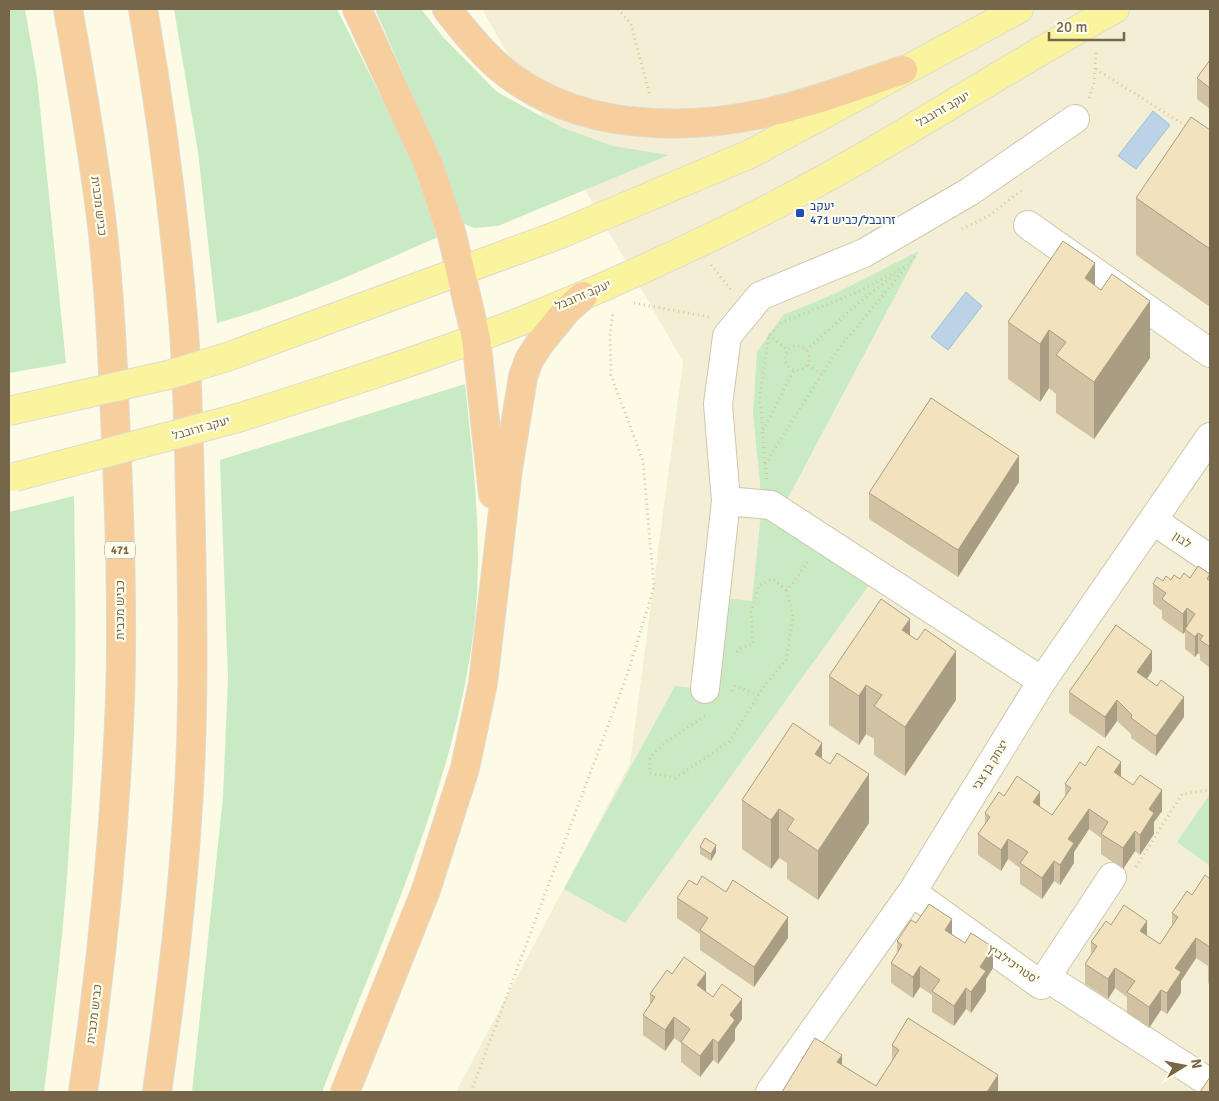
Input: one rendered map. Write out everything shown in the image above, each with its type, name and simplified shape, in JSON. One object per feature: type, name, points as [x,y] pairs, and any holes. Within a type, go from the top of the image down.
[{"type":"highway","name":"כביש מכבית","points":[[68,9],[102,227],[115,402],[120,518],[120,661],[116,789],[97,997],[83,1092]]},
{"type":"highway","points":[[143,9],[163,145],[183,319],[188,410],[192,610],[188,817],[173,968],[157,1092]]},
{"type":"highway","points":[[357,9],[429,166],[444,208],[461,271],[476,338],[492,481],[493,588]]},
{"type":"highway","points":[[447,9],[499,67],[528,88],[560,104],[593,115],[626,120],[657,122],[711,121],[759,114],[809,102],[904,70]]},
{"type":"highway","points":[[345,1092],[426,890],[457,797],[481,692],[516,410],[523,377],[540,343],[567,310],[583,296]]},
{"type":"main road","points":[[9,411],[168,375],[227,357],[558,235],[750,154],[1019,9]]},
{"type":"main road","name":"יעקב זרובבל","points":[[12,478],[238,418],[316,394],[476,338],[583,296],[668,258],[782,201],[921,123],[1106,13]]},
{"type":"street","points":[[719,695],[726,501],[718,404],[727,336],[760,296],[864,253],[953,202],[1076,119]]},
{"type":"street","points":[[1028,225],[1210,353]]},
{"type":"street","name":"יצחק בן צבי","points":[[770,1092],[912,892],[1042,682],[1210,437]]},
{"type":"street","points":[[726,501],[770,505],[1042,682]]},
{"type":"street","name":"לבון","points":[[1154,521],[1210,559]]},
{"type":"street","points":[[1112,877],[1052,968],[1204,1080]]},
{"type":"street","name":"סטריכילביץ'","points":[[912,892],[1041,985],[1052,968]]},
{"type":"path","points":[[618,9],[631,24],[657,122]]},
{"type":"path","points":[[1076,119],[1086,106],[1096,69],[1106,13]]},
{"type":"path","points":[[1096,69],[1194,131]]},
{"type":"path","points":[[955,233],[990,215],[1029,184]]},
{"type":"path","points":[[765,464],[836,352],[919,251]]},
{"type":"path","points":[[708,261],[743,317]]},
{"type":"path","points":[[770,505],[760,394],[769,335],[783,322],[858,292],[907,266]]},
{"type":"path","points":[[806,350],[861,301],[907,266]]},
{"type":"path","points":[[625,302],[743,317]]},
{"type":"path","points":[[471,1092],[628,672],[654,587],[643,461],[611,374],[610,335],[614,308]]},
{"type":"path","points":[[769,335],[788,350]]},
{"type":"path","points":[[795,346],[806,350],[810,357],[808,365],[802,370],[794,370],[785,362],[788,350],[795,346]]},
{"type":"path","points":[[808,365],[822,374]]},
{"type":"path","points":[[763,430],[794,370]]},
{"type":"path","points":[[787,591],[823,539]]},
{"type":"path","points":[[735,656],[739,649],[753,644],[751,612],[759,585],[774,579],[787,591],[792,617],[786,660],[759,695],[729,742],[675,778],[650,773],[650,757],[694,722],[719,695],[735,686],[759,695]]},
{"type":"path","points":[[719,695],[735,686]]},
{"type":"path","points":[[1112,877],[1124,886],[1182,794],[1210,790]]},
{"type":"shaded area","points":[[482,9],[1210,9],[1210,1092],[456,1092],[630,763],[683,362]]},
{"type":"green space","points":[[9,9],[25,9],[37,78],[66,363],[9,373]]},
{"type":"green space","points":[[174,9],[337,9],[417,169],[438,237],[302,295],[217,323],[198,152]]},
{"type":"green space","points":[[375,9],[421,9],[443,37],[497,92],[563,128],[613,146],[669,155],[498,226],[474,228],[462,223],[442,163]]},
{"type":"green space","points":[[919,251],[781,511],[877,574],[625,923],[564,889],[675,686],[705,689],[716,597],[752,601],[762,504],[753,413],[757,352],[783,315],[834,294]]},
{"type":"green space","points":[[465,384],[476,501],[478,559],[475,618],[466,678],[452,738],[435,799],[392,919],[322,1092],[192,1092],[223,797],[228,679],[220,460]]},
{"type":"green space","points":[[74,496],[75,716],[72,804],[58,970],[44,1092],[9,1092],[9,512]]},
{"type":"green space","points":[[1210,794],[1210,866],[1177,842]]},
{"type":"water","points":[[1153,111],[1170,125],[1136,169],[1118,156]]},
{"type":"water","points":[[966,292],[982,306],[948,350],[931,337]]},
{"type":"building","points":[[1210,60],[1210,88],[1197,78]]},
{"type":"building","points":[[1191,117],[1210,130],[1210,249],[1136,198]]},
{"type":"building","points":[[1063,241],[1095,263],[1085,278],[1101,290],[1112,274],[1150,301],[1094,382],[1056,355],[1066,342],[1049,330],[1040,344],[1008,322]]},
{"type":"building","points":[[931,398],[1019,456],[958,550],[869,493]]},
{"type":"building","points":[[1198,566],[1210,574],[1207,579],[1210,581],[1210,647],[1200,640],[1203,636],[1198,633],[1195,637],[1185,629],[1195,614],[1187,608],[1183,614],[1162,599],[1166,593],[1153,584],[1157,577],[1163,581],[1166,576],[1171,580],[1174,575],[1180,579],[1184,573],[1190,578]]},
{"type":"building","points":[[881,599],[910,619],[902,630],[917,640],[925,629],[956,651],[905,727],[874,706],[882,695],[866,685],[859,696],[829,676]]},
{"type":"building","points":[[1116,625],[1152,651],[1137,672],[1157,686],[1161,680],[1184,697],[1156,736],[1131,718],[1132,715],[1117,700],[1105,717],[1069,692]]},
{"type":"building","points":[[793,723],[822,743],[815,754],[830,764],[837,753],[869,774],[818,851],[787,830],[794,819],[779,809],[771,820],[742,800]]},
{"type":"building","points":[[1098,746],[1121,762],[1114,772],[1133,785],[1140,775],[1162,790],[1149,809],[1154,813],[1140,835],[1135,831],[1123,848],[1101,834],[1108,822],[1089,809],[1068,839],[1074,843],[1060,865],[1054,861],[1042,878],[1020,863],[1028,852],[1008,839],[1001,850],[978,834],[990,817],[985,813],[999,792],[1004,796],[1017,776],[1040,792],[1033,802],[1052,815],[1071,788],[1065,784],[1080,762],[1085,766]]},
{"type":"building","points":[[705,838],[716,845],[711,854],[700,847]]},
{"type":"building","points":[[1205,875],[1210,879],[1210,947],[1196,938],[1175,968],[1181,972],[1167,993],[1161,990],[1149,1007],[1127,992],[1135,981],[1115,968],[1108,979],[1085,964],[1097,946],[1091,942],[1106,921],[1111,925],[1124,905],[1147,921],[1140,931],[1160,944],[1178,917],[1172,913],[1187,891],[1192,895]]},
{"type":"building","points":[[702,876],[726,892],[733,880],[788,917],[754,967],[700,930],[708,918],[677,898],[689,880],[697,885]]},
{"type":"building","points":[[929,904],[952,919],[945,930],[965,943],[971,933],[993,947],[980,967],[986,971],[971,992],[966,988],[954,1006],[932,991],[940,980],[920,966],[913,977],[891,963],[902,945],[897,941],[911,920],[916,923]]},
{"type":"building","points":[[684,957],[706,973],[697,985],[713,997],[722,984],[742,999],[730,1015],[735,1020],[718,1043],[713,1039],[700,1056],[681,1042],[690,1029],[674,1017],[665,1030],[643,1015],[655,997],[650,994],[667,970],[672,974]]},
{"type":"building","points":[[908,1018],[998,1075],[987,1092],[782,1092],[815,1038],[842,1055],[837,1062],[876,1086],[899,1050],[892,1045]]},
{"type":"building","points":[[1210,1077],[1210,1092],[1200,1092]]},
{"type":"place","name":"יעקב זרובבל/כביש 471","points":[[800,213]]}]
